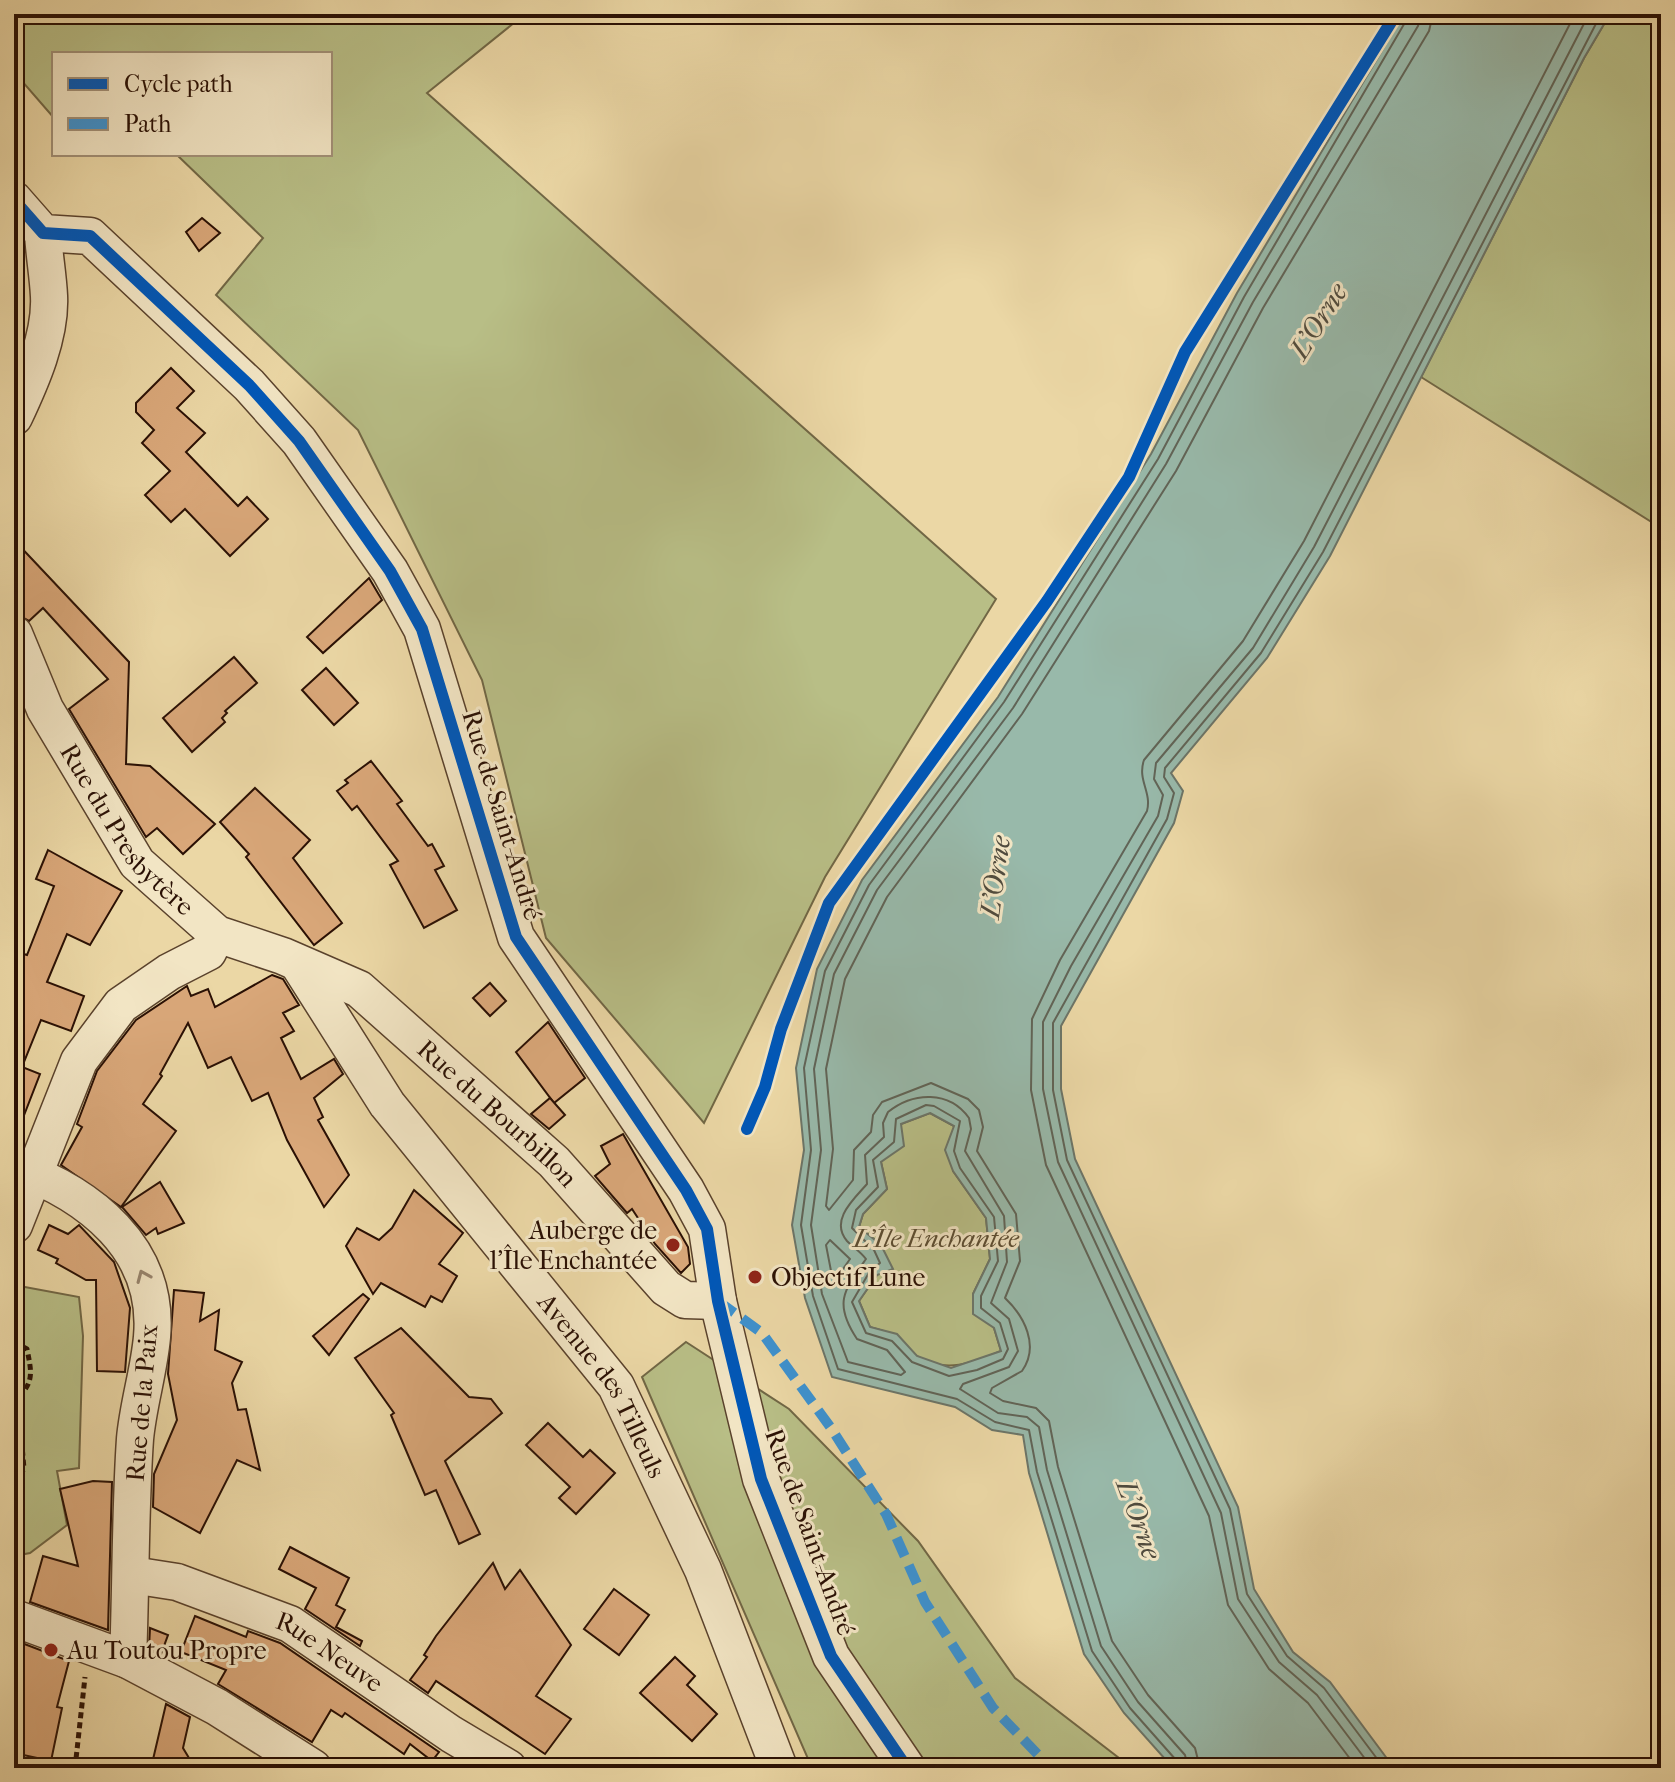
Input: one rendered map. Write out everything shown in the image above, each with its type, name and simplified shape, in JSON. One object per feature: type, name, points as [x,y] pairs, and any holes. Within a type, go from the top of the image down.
[{"type":"street","points":[[14,200],[43,233],[49,296],[47,323],[35,367],[14,417]]},
{"type":"street","name":"Rue de Saint-André","points":[[43,233],[90,236],[249,385],[299,441],[390,571],[422,629],[516,937],[686,1190],[707,1229],[718,1301],[761,1479],[831,1656],[907,1768]]},
{"type":"street","name":"Rue du Presbytère","points":[[14,634],[45,709],[137,863],[217,934],[299,965]]},
{"type":"street","points":[[14,1225],[25,1170],[79,1061],[121,1005],[169,972],[208,952],[217,934]]},
{"type":"street","name":"Rue du Bourbillon","points":[[299,965],[359,989],[554,1162],[666,1288],[685,1300],[718,1301]]},
{"type":"street","name":"Avenue des Tilleuls","points":[[299,965],[387,1104],[616,1386],[703,1570],[779,1768]]},
{"type":"street","name":"Rue de la Paix","points":[[25,1170],[84,1198],[107,1218],[147,1278],[153,1334],[135,1438],[128,1660]]},
{"type":"street","name":"Rue Neuve","points":[[132,1575],[177,1582],[290,1624],[451,1734],[508,1768]]},
{"type":"street","points":[[14,1618],[128,1660],[217,1707],[313,1768]]},
{"type":"path","points":[[14,1342],[27,1349],[32,1375],[29,1387],[18,1397],[24,1469],[14,1481]]},
{"type":"path","points":[[75,1768],[86,1666]]},
{"type":"green space","points":[[14,14],[525,14],[427,93],[996,599],[825,877],[704,1123],[546,938],[482,680],[358,430],[216,295],[263,238],[178,156],[332,156],[332,52],[52,52],[52,116],[14,72]]},
{"type":"green space","points":[[1610,14],[1661,14],[1661,528],[1421,377],[1584,58]]},
{"type":"green space","name":"L'Île Enchantée","points":[[930,1113],[954,1126],[953,1171],[986,1218],[990,1259],[973,1294],[994,1328],[1001,1351],[959,1365],[928,1361],[909,1351],[893,1336],[870,1327],[859,1301],[877,1275],[881,1245],[859,1227],[863,1214],[887,1189],[881,1162],[901,1124]]},
{"type":"green space","points":[[14,1285],[79,1297],[83,1336],[79,1468],[57,1471],[67,1525],[30,1553],[14,1556]]},
{"type":"green space","points":[[686,1342],[789,1409],[918,1541],[1015,1678],[1132,1768],[812,1768],[642,1377]]},
{"type":"water","name":"L'Orne","points":[[1404,14],[1610,14],[1584,58],[1330,556],[1267,658],[1171,773],[1183,791],[1174,823],[1061,1026],[1061,1089],[1075,1159],[1238,1507],[1254,1589],[1293,1652],[1330,1682],[1394,1768],[1173,1768],[1124,1713],[1084,1654],[1029,1473],[1023,1435],[992,1430],[955,1407],[832,1377],[805,1298],[792,1225],[804,1150],[796,1068],[817,969],[862,880],[998,697],[1151,454],[1237,293]],"holes":[[[930,1113],[954,1126],[945,1150],[953,1171],[986,1218],[990,1259],[973,1294],[973,1314],[994,1328],[1001,1351],[951,1368],[917,1356],[897,1334],[870,1327],[859,1301],[877,1275],[893,1269],[881,1245],[859,1227],[863,1214],[887,1189],[881,1162],[904,1146],[901,1124]]]},
{"type":"building","points":[[202,218],[220,233],[199,251],[186,232]]},
{"type":"building","points":[[171,368],[194,391],[177,408],[205,433],[186,452],[238,506],[247,497],[268,519],[230,556],[185,509],[171,522],[145,495],[170,471],[142,443],[154,430],[136,412],[136,403]]},
{"type":"building","points":[[14,540],[129,662],[126,764],[150,766],[215,824],[183,854],[157,828],[146,837],[69,709],[108,679],[43,608],[29,621],[14,613],[14,607],[22,599],[14,566]]},
{"type":"building","points":[[369,578],[382,600],[323,653],[307,637]]},
{"type":"building","points":[[234,657],[257,683],[225,711],[227,713],[222,718],[225,722],[192,752],[163,718]]},
{"type":"building","points":[[326,668],[358,703],[334,725],[302,690]]},
{"type":"building","points":[[371,761],[402,801],[397,804],[428,846],[432,844],[444,866],[435,870],[457,910],[424,928],[390,865],[398,861],[357,806],[352,810],[337,791],[348,783],[345,780]]},
{"type":"building","points":[[255,788],[310,840],[293,858],[342,923],[314,945],[246,857],[249,854],[220,822]]},
{"type":"building","points":[[48,850],[122,891],[90,945],[67,934],[47,982],[84,996],[71,1031],[41,1020],[22,1067],[40,1074],[16,1136],[14,951],[27,955],[54,886],[36,879]]},
{"type":"building","points":[[272,975],[283,979],[299,1005],[283,1013],[294,1031],[281,1038],[301,1079],[334,1059],[343,1074],[314,1098],[323,1117],[318,1120],[349,1175],[324,1207],[287,1140],[268,1093],[252,1101],[231,1057],[208,1068],[188,1023],[160,1074],[162,1076],[143,1104],[176,1131],[121,1207],[61,1165],[82,1127],[77,1124],[97,1071],[136,1020],[187,986],[191,996],[208,989],[215,1007]]},
{"type":"building","points":[[490,983],[506,1001],[490,1016],[473,998]]},
{"type":"building","points":[[548,1022],[585,1078],[554,1103],[516,1052]]},
{"type":"building","points":[[550,1098],[565,1115],[549,1129],[531,1114]]},
{"type":"building","points":[[623,1134],[688,1247],[690,1264],[681,1273],[655,1244],[632,1209],[627,1213],[595,1176],[610,1164],[601,1146]]},
{"type":"building","points":[[160,1182],[184,1223],[158,1234],[156,1228],[146,1235],[122,1207]]},
{"type":"building","points":[[414,1190],[463,1233],[439,1264],[457,1276],[442,1302],[431,1296],[425,1307],[381,1283],[373,1294],[346,1246],[357,1228],[379,1240],[392,1228]]},
{"type":"building","points":[[49,1225],[68,1234],[79,1225],[114,1262],[130,1308],[125,1372],[97,1371],[96,1280],[86,1280],[56,1263],[58,1259],[38,1250]]},
{"type":"building","points":[[174,1290],[204,1293],[200,1321],[219,1310],[215,1350],[242,1362],[232,1383],[238,1410],[246,1409],[260,1470],[237,1460],[200,1533],[153,1507],[154,1474],[177,1420],[168,1374]]},
{"type":"building","points":[[363,1294],[369,1299],[329,1355],[313,1336]]},
{"type":"building","points":[[401,1328],[469,1397],[491,1399],[502,1413],[445,1461],[480,1534],[459,1544],[436,1490],[425,1495],[391,1415],[394,1413],[355,1358]]},
{"type":"building","points":[[548,1423],[583,1457],[590,1450],[615,1473],[576,1514],[559,1498],[570,1487],[526,1445]]},
{"type":"building","points":[[93,1481],[112,1482],[108,1630],[30,1602],[43,1556],[78,1566],[60,1489]]},
{"type":"building","points":[[290,1547],[349,1578],[336,1605],[345,1610],[336,1627],[362,1641],[360,1646],[305,1609],[316,1588],[279,1569]]},
{"type":"building","points":[[493,1563],[505,1589],[520,1570],[571,1645],[536,1696],[571,1719],[545,1754],[436,1681],[428,1693],[410,1680],[427,1657],[424,1655],[436,1636]]},
{"type":"building","points":[[614,1589],[649,1615],[619,1655],[584,1629]]},
{"type":"building","points":[[195,1616],[246,1637],[248,1631],[280,1643],[439,1752],[432,1761],[410,1744],[404,1754],[345,1713],[342,1717],[331,1710],[312,1742],[218,1684],[226,1670],[181,1652]]},
{"type":"building","points":[[150,1628],[168,1635],[161,1654],[149,1648]]},
{"type":"building","points":[[14,1640],[69,1661],[57,1707],[62,1708],[51,1761],[14,1753]]},
{"type":"building","points":[[675,1657],[695,1676],[687,1685],[717,1714],[692,1741],[640,1693]]},
{"type":"building","points":[[166,1704],[190,1717],[183,1748],[195,1768],[151,1768]]},
{"type":"marked path","points":[[718,1301],[762,1333],[831,1428],[886,1514],[925,1602],[993,1708],[1051,1768]]},
{"type":"cycle path","points":[[747,1129],[765,1087],[781,1029],[829,903],[1047,601],[1129,477],[1185,352],[1396,14]]},
{"type":"cycle path","points":[[14,200],[43,233],[90,236],[249,385],[299,441],[390,571],[422,629],[516,937],[686,1190],[707,1229],[718,1301],[761,1479],[831,1656],[907,1768]]},
{"type":"place","name":"Auberge de l'Île Enchantée","points":[[673,1245]]},
{"type":"place","name":"Objectif Lune","points":[[755,1277]]},
{"type":"place","name":"Au Toutou Propre","points":[[51,1650]]}]
